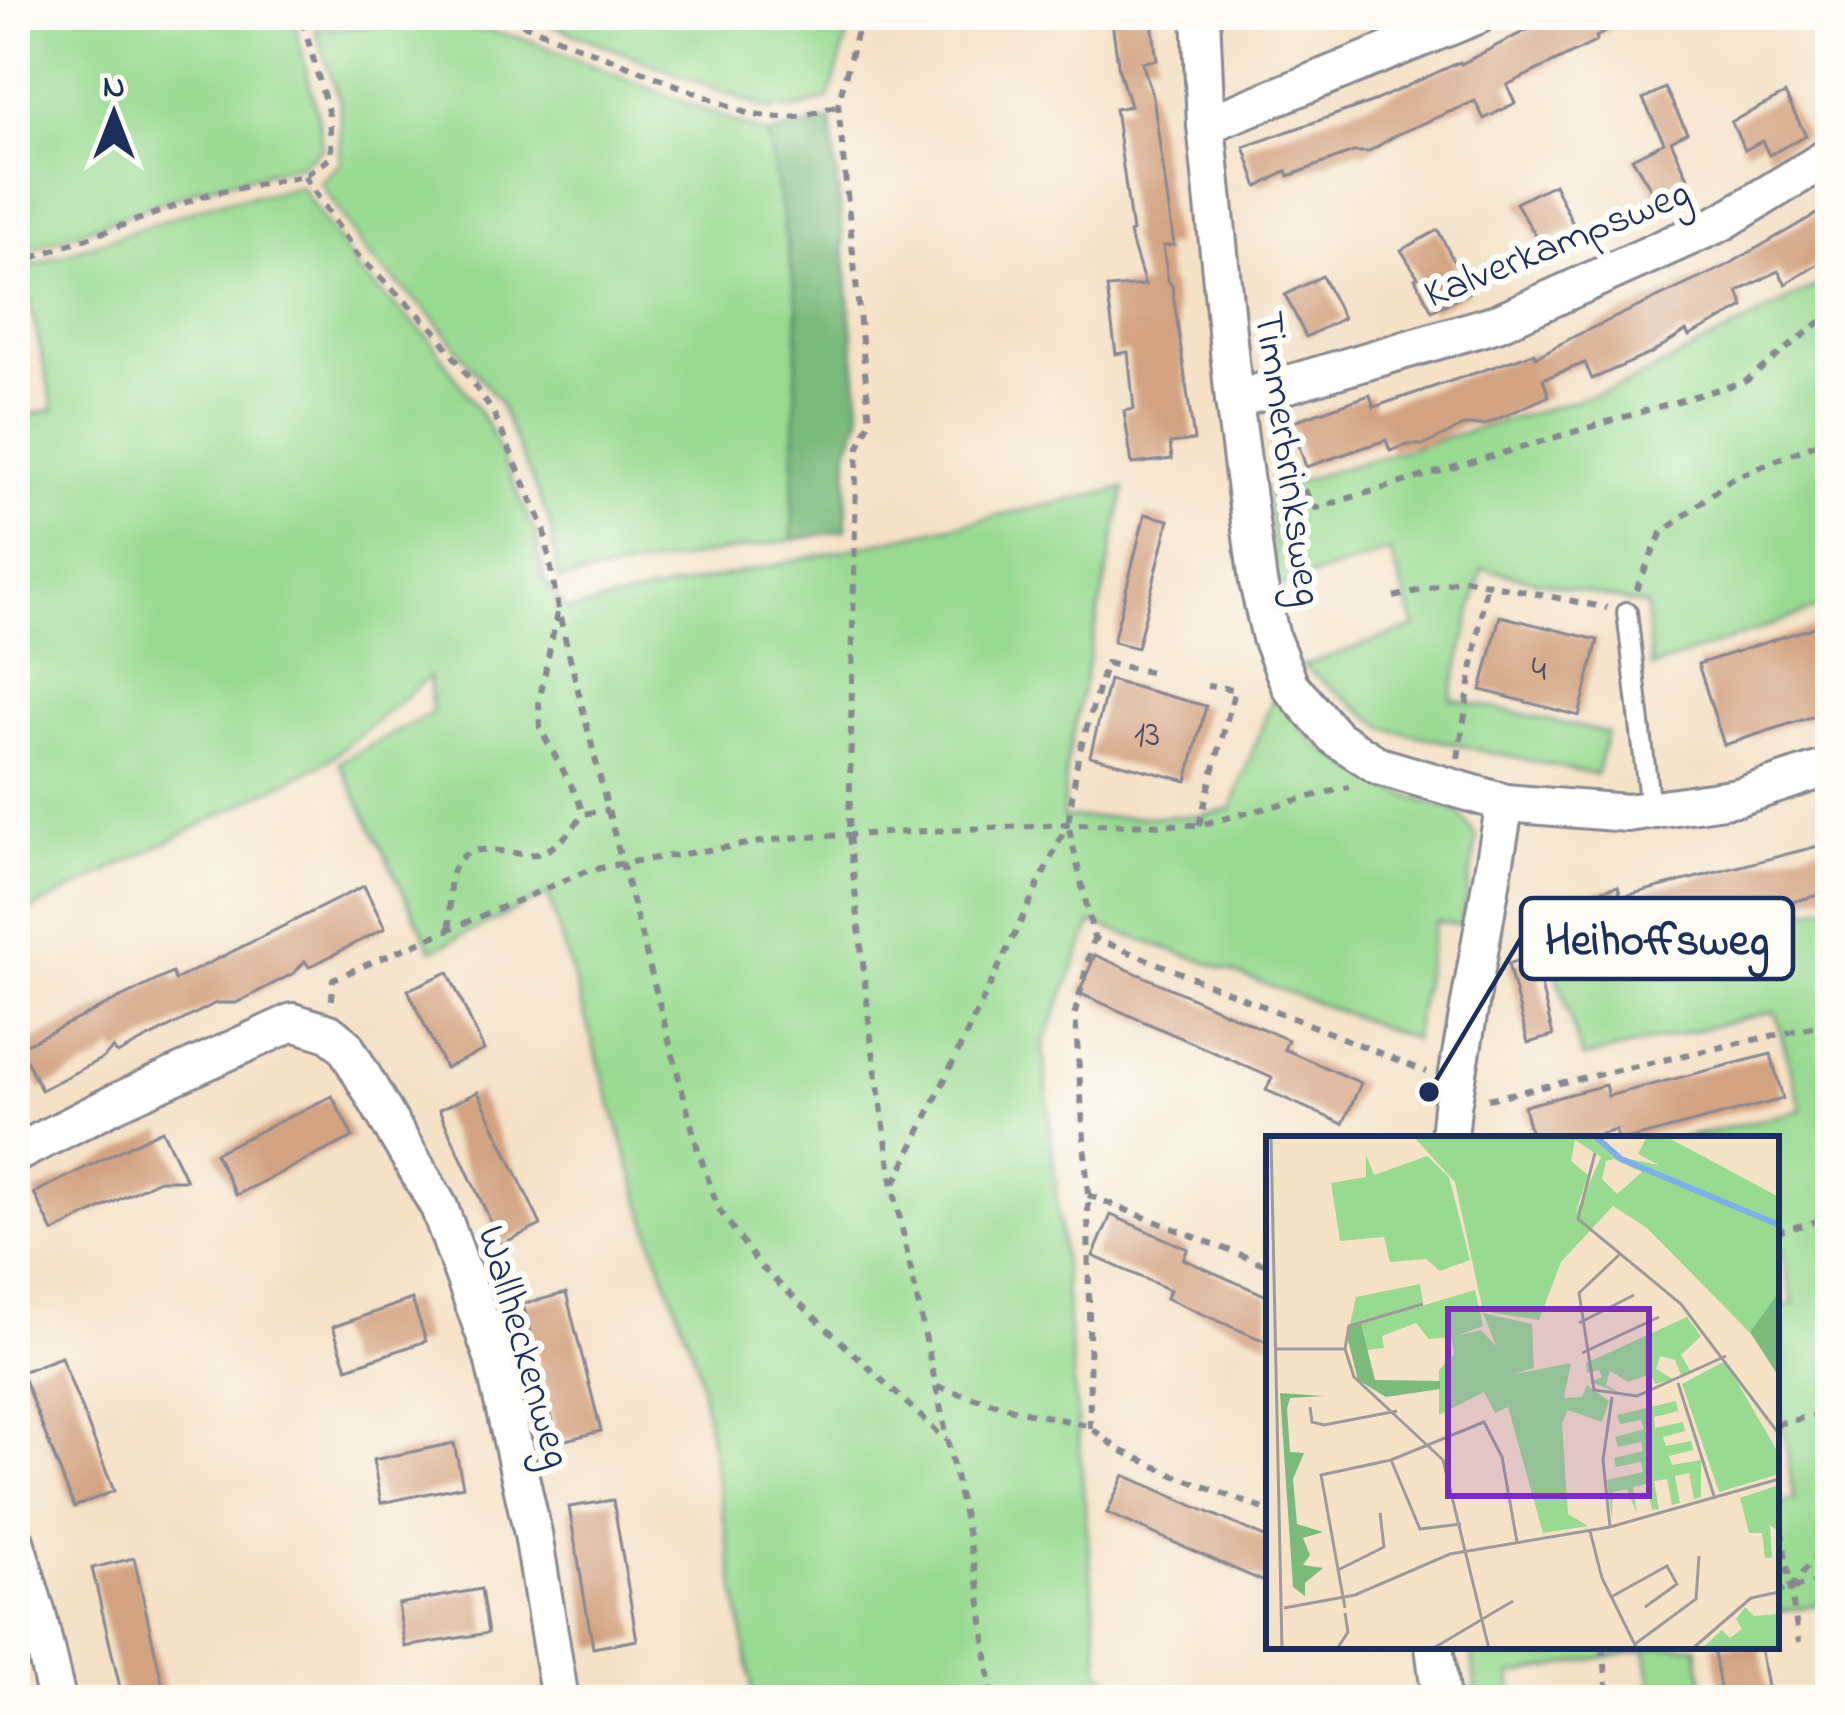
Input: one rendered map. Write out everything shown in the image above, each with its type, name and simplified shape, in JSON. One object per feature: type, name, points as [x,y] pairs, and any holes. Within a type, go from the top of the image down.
[{"type":"street","name":"Timmerbrinksweg","points":[[1201,15],[1206,125],[1258,581],[1270,638],[1290,686],[1336,737],[1379,766],[1505,803],[1627,813],[1738,797],[1830,766]]},
{"type":"street","points":[[1206,125],[1478,15]]},
{"type":"street","name":"Kalverkampsweg","points":[[1234,400],[1497,323],[1722,222],[1830,156]]},
{"type":"street","points":[[1452,1110],[1505,803]]},
{"type":"street","points":[[15,1154],[293,1022],[329,1033]]},
{"type":"street","name":"Wallheckenweg","points":[[329,1033],[345,1046],[440,1207],[493,1357],[532,1534],[560,1700]]},
{"type":"street","points":[[15,1541],[57,1700]]},
{"type":"street","points":[[1434,1649],[1441,1700]]},
{"type":"lane","points":[[1627,612],[1649,809]]},
{"type":"path","points":[[15,263],[212,193],[304,176],[332,157],[329,115],[302,19],[385,15]]},
{"type":"path","points":[[468,15],[523,24],[749,114],[782,120],[838,105]]},
{"type":"path","points":[[861,15],[838,105],[870,421],[859,447],[856,475],[849,834],[893,1186],[979,1587],[992,1700]]},
{"type":"path","points":[[304,176],[358,256],[435,331],[493,412],[544,529],[558,610],[608,810],[698,1150],[718,1208],[759,1265],[949,1442]]},
{"type":"path","points":[[1270,389],[1299,483],[1316,508],[1746,381],[1830,314]]},
{"type":"path","points":[[1394,597],[1464,579],[1627,612],[1661,534],[1729,480],[1830,438]]},
{"type":"path","points":[[1453,788],[1486,584]]},
{"type":"path","points":[[558,610],[539,702],[540,728],[583,814]]},
{"type":"path","points":[[893,1186],[1067,824],[1078,757],[1106,664],[1150,672]]},
{"type":"path","points":[[1199,825],[1234,689],[1207,686]]},
{"type":"path","points":[[329,1033],[333,979],[587,872],[787,838],[1067,824],[1199,825],[1372,781],[1379,766]]},
{"type":"path","points":[[450,928],[452,870],[463,859],[495,848],[538,854],[557,843],[583,814],[608,810]]},
{"type":"path","points":[[1067,824],[1094,938],[1075,1013],[1088,1195],[1090,1428]]},
{"type":"path","points":[[1094,938],[1452,1110],[1830,1023]]},
{"type":"path","points":[[1088,1195],[1266,1265]]},
{"type":"path","points":[[1779,1231],[1830,1218]]},
{"type":"path","points":[[937,1387],[1075,1421],[1156,1467],[1266,1510]]},
{"type":"path","points":[[1779,1423],[1830,1412]]},
{"type":"path","points":[[1779,1515],[1799,1642]]},
{"type":"path","points":[[1790,1588],[1830,1539]]},
{"type":"path","points":[[1779,1591],[1830,1579]]},
{"type":"path","points":[[1603,1649],[1607,1685]]},
{"type":"green space","points":[[15,15],[293,15],[322,148],[301,165],[204,187],[15,255]]},
{"type":"green space","points":[[527,15],[854,15],[829,98],[800,108],[767,109]]},
{"type":"green space","points":[[444,23],[523,38],[768,135],[798,307],[792,540],[559,580],[549,520],[498,401],[434,318],[366,253],[320,182],[340,163],[340,101],[315,29]]},
{"type":"green space","points":[[831,120],[861,417],[848,450],[846,530],[792,540],[798,307],[768,135]]},
{"type":"green space","points":[[301,187],[358,271],[429,338],[487,424],[536,535],[544,580],[567,611],[1125,488],[1066,766],[1063,818],[1199,816],[1231,809],[1273,697],[1317,746],[1404,795],[1459,812],[1477,839],[1461,925],[1435,922],[1413,1039],[1092,923],[1043,1046],[1100,1671],[1126,1689],[1126,1700],[754,1700],[698,1366],[657,1254],[548,895],[432,950],[339,762],[432,713],[429,677],[326,762],[15,918],[15,418],[54,409],[22,269],[215,203]]},
{"type":"green space","points":[[1830,279],[1830,604],[1651,668],[1646,606],[1482,568],[1451,699],[1607,733],[1596,775],[1387,729],[1302,666],[1415,627],[1390,551],[1276,588],[1268,490],[1623,386]]},
{"type":"green space","points":[[1830,905],[1830,1601],[1779,1612],[1779,1503],[1794,1500],[1779,1403],[1779,1307],[1793,1304],[1779,1241],[1779,1136],[1690,1136],[1802,1110],[1775,1011],[1582,1058],[1556,970]]},
{"type":"green space","points":[[1471,1649],[1646,1649],[1511,1675],[1514,1700],[1477,1700]]},
{"type":"green space","points":[[1646,1649],[1698,1649],[1706,1700],[1655,1700]]},
{"type":"building","points":[[1111,15],[1151,15],[1157,60],[1142,62],[1153,97],[1174,245],[1163,246],[1194,440],[1170,443],[1172,459],[1132,464],[1124,411],[1134,409],[1128,352],[1116,354],[1107,288],[1145,285],[1129,233],[1115,109],[1130,106],[1119,71]]},
{"type":"building","points":[[1556,15],[1636,15],[1596,37],[1597,41],[1507,85],[1515,103],[1484,119],[1475,101],[1368,152],[1353,152],[1289,176],[1287,171],[1258,187],[1244,147],[1374,101],[1461,64]]},
{"type":"building","points":[[1665,88],[1687,132],[1671,141],[1690,182],[1657,199],[1632,158],[1664,142],[1643,99]]},
{"type":"building","points":[[1785,94],[1806,136],[1769,155],[1762,141],[1745,150],[1731,122]]},
{"type":"building","points":[[1554,184],[1575,228],[1541,244],[1516,203]]},
{"type":"building","points":[[1830,206],[1830,257],[1786,284],[1778,271],[1738,292],[1744,307],[1689,336],[1686,331],[1650,354],[1592,379],[1585,363],[1543,379],[1549,396],[1484,425],[1465,425],[1425,445],[1390,451],[1386,440],[1306,467],[1291,422],[1370,395],[1374,407],[1534,353],[1536,357],[1726,266]]},
{"type":"building","points":[[1438,230],[1469,292],[1432,311],[1401,250]]},
{"type":"building","points":[[1322,276],[1343,318],[1306,337],[1285,295]]},
{"type":"building","points":[[1145,514],[1169,520],[1137,648],[1113,642]]},
{"type":"building","points":[[1500,616],[1598,640],[1579,716],[1481,690]]},
{"type":"building","points":[[1830,622],[1830,711],[1724,745],[1698,664]]},
{"type":"building","points":[[1109,680],[1206,706],[1187,781],[1090,756]]},
{"type":"building","points":[[1830,843],[1830,892],[1633,943],[1630,931],[1549,953],[1537,907],[1618,886],[1621,897]]},
{"type":"building","points":[[364,886],[385,928],[309,967],[305,961],[294,973],[236,1003],[216,1003],[117,1054],[113,1048],[41,1090],[20,1047],[172,973],[175,980]]},
{"type":"building","points":[[1095,955],[1288,1040],[1284,1049],[1361,1083],[1343,1124],[1266,1090],[1272,1078],[1079,993]]},
{"type":"building","points":[[1534,956],[1553,1036],[1528,1043],[1508,964]]},
{"type":"building","points":[[448,972],[484,1050],[445,1068],[408,990]]},
{"type":"building","points":[[1771,1054],[1783,1099],[1641,1136],[1616,1136],[1616,1130],[1594,1136],[1531,1136],[1524,1106],[1605,1085],[1608,1096]]},
{"type":"building","points":[[478,1092],[541,1225],[501,1244],[439,1110]]},
{"type":"building","points":[[332,1096],[353,1137],[236,1195],[215,1153]]},
{"type":"building","points":[[162,1130],[186,1180],[159,1180],[53,1232],[34,1193]]},
{"type":"building","points":[[1111,1215],[1188,1249],[1183,1259],[1266,1296],[1266,1342],[1166,1298],[1170,1290],[1093,1256]]},
{"type":"building","points":[[566,1293],[601,1431],[558,1442],[523,1304]]},
{"type":"building","points":[[412,1299],[426,1341],[347,1368],[333,1327]]},
{"type":"building","points":[[61,1357],[114,1491],[74,1507],[21,1372]]},
{"type":"building","points":[[454,1443],[463,1486],[381,1503],[373,1460]]},
{"type":"building","points":[[1124,1475],[1266,1538],[1266,1583],[1107,1513]]},
{"type":"building","points":[[613,1500],[637,1640],[593,1648],[569,1507]]},
{"type":"building","points":[[134,1558],[166,1700],[123,1700],[92,1568]]},
{"type":"building","points":[[481,1589],[488,1633],[405,1647],[398,1604]]},
{"type":"building","points":[[1714,1649],[1760,1649],[1769,1700],[1722,1700]]},
{"type":"place","name":"Heihoffsweg","points":[[1429,1092]]}]
